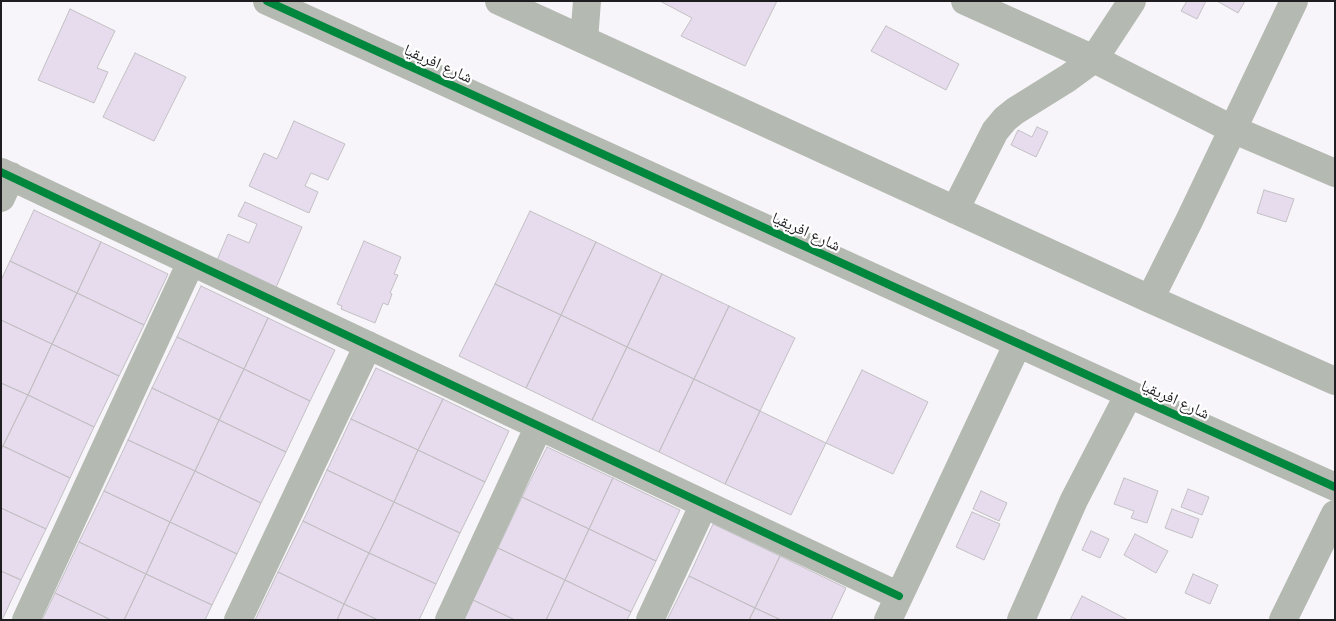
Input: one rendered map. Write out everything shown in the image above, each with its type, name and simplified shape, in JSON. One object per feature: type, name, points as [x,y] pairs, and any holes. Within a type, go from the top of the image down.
[{"type":"street","points":[[500,1],[1150,299],[1335,381]]},
{"type":"street","points":[[584,40],[587,1]]},
{"type":"street","points":[[965,1],[1094,59],[1232,129],[1335,172]]},
{"type":"street","points":[[955,210],[995,131],[1005,119],[1094,59],[1132,1]]},
{"type":"street","points":[[1150,299],[1294,1]]},
{"type":"street","name":"شارع افريقيا","points":[[275,3],[1335,487]]},
{"type":"street","points":[[5,182],[191,262],[704,504],[894,608],[1018,343]]},
{"type":"street","points":[[26,620],[191,262]]},
{"type":"street","points":[[238,620],[368,345]]},
{"type":"street","points":[[1021,620],[1074,500],[1129,394]]},
{"type":"street","points":[[449,620],[539,426]]},
{"type":"street","points":[[650,620],[704,504]]},
{"type":"street","points":[[1283,620],[1335,514]]},
{"type":"building","points":[[660,1],[777,1],[745,66],[681,36],[692,18]]},
{"type":"building","points":[[1187,1],[1206,1],[1197,19],[1181,11]]},
{"type":"building","points":[[1217,1],[1245,1],[1238,13]]},
{"type":"building","points":[[70,9],[115,31],[97,68],[108,72],[94,103],[38,80]]},
{"type":"building","points":[[886,26],[959,64],[946,90],[871,51]]},
{"type":"building","points":[[135,53],[186,77],[154,141],[103,117]]},
{"type":"building","points":[[294,121],[345,144],[328,180],[311,173],[305,186],[318,192],[309,213],[249,186],[264,153],[277,159]]},
{"type":"building","points":[[1037,127],[1048,132],[1036,157],[1011,145],[1018,130],[1032,137]]},
{"type":"building","points":[[1264,190],[1294,199],[1286,222],[1257,213]]},
{"type":"building","points":[[245,202],[302,227],[275,290],[215,265],[228,234],[249,243],[257,224],[238,216]]},
{"type":"building","points":[[34,210],[101,242],[77,293],[10,261]]},
{"type":"building","points":[[530,211],[596,242],[561,315],[495,284]]},
{"type":"building","points":[[364,241],[401,257],[394,274],[398,275],[390,293],[392,294],[388,305],[383,303],[375,323],[341,309],[342,306],[337,304]]},
{"type":"building","points":[[101,242],[168,274],[144,325],[77,293]]},
{"type":"building","points":[[596,242],[662,274],[627,347],[561,315]]},
{"type":"building","points":[[10,261],[77,293],[52,344],[1,320],[1,280]]},
{"type":"building","points":[[662,274],[729,306],[694,379],[627,347]]},
{"type":"building","points":[[495,284],[561,315],[526,388],[459,356]]},
{"type":"building","points":[[201,286],[268,318],[244,369],[177,337]]},
{"type":"building","points":[[77,293],[144,325],[119,376],[52,344]]},
{"type":"building","points":[[729,306],[795,338],[760,411],[694,379]]},
{"type":"building","points":[[561,315],[627,347],[592,420],[526,388]]},
{"type":"building","points":[[268,318],[335,350],[310,401],[244,369]]},
{"type":"building","points":[[1,320],[52,344],[28,395],[1,383]]},
{"type":"building","points":[[177,337],[244,369],[219,420],[152,388]]},
{"type":"building","points":[[52,344],[119,376],[94,427],[28,395]]},
{"type":"building","points":[[627,347],[694,379],[659,452],[592,420]]},
{"type":"building","points":[[376,368],[443,399],[418,450],[351,419]]},
{"type":"building","points":[[244,369],[310,401],[286,452],[219,420]]},
{"type":"building","points":[[862,370],[928,402],[893,474],[826,443]]},
{"type":"building","points":[[694,379],[760,411],[725,484],[659,452]]},
{"type":"building","points":[[1,383],[28,395],[3,446],[1,446]]},
{"type":"building","points":[[152,388],[219,420],[195,471],[128,440]]},
{"type":"building","points":[[28,395],[94,427],[70,478],[3,446]]},
{"type":"building","points":[[443,399],[509,431],[485,482],[418,450]]},
{"type":"building","points":[[760,411],[826,443],[791,515],[725,484]]},
{"type":"building","points":[[351,419],[418,450],[394,502],[327,470]]},
{"type":"building","points":[[219,420],[286,452],[261,503],[195,471]]},
{"type":"building","points":[[128,440],[195,471],[170,522],[104,491]]},
{"type":"building","points":[[3,446],[70,478],[46,529],[1,508],[1,450]]},
{"type":"building","points":[[547,447],[613,478],[589,529],[522,497]]},
{"type":"building","points":[[418,450],[485,482],[460,533],[394,502]]},
{"type":"building","points":[[327,470],[394,502],[369,553],[303,521]]},
{"type":"building","points":[[195,471],[261,503],[237,554],[170,522]]},
{"type":"building","points":[[613,478],[680,510],[656,561],[589,529]]},
{"type":"building","points":[[1124,478],[1158,491],[1147,523],[1131,518],[1134,511],[1114,504]]},
{"type":"building","points":[[1188,489],[1209,497],[1202,515],[1181,507]]},
{"type":"building","points":[[104,491],[170,522],[146,574],[79,542]]},
{"type":"building","points":[[981,491],[1007,503],[999,521],[973,509]]},
{"type":"building","points":[[522,497],[589,529],[565,580],[498,548]]},
{"type":"building","points":[[394,502],[460,533],[436,584],[369,553]]},
{"type":"building","points":[[1,508],[46,529],[21,580],[1,571]]},
{"type":"building","points":[[1172,509],[1199,519],[1192,538],[1165,528]]},
{"type":"building","points":[[972,512],[1000,524],[984,560],[956,547]]},
{"type":"building","points":[[303,521],[369,553],[344,604],[278,572]]},
{"type":"building","points":[[170,522],[237,554],[212,605],[146,574]]},
{"type":"building","points":[[713,524],[780,556],[755,608],[689,576]]},
{"type":"building","points":[[589,529],[656,561],[631,612],[565,580]]},
{"type":"building","points":[[1091,531],[1109,539],[1100,558],[1082,550]]},
{"type":"building","points":[[1135,534],[1168,551],[1156,573],[1124,555]]},
{"type":"building","points":[[79,542],[146,574],[124,620],[111,620],[55,593]]},
{"type":"building","points":[[498,548],[565,580],[546,620],[515,620],[473,600]]},
{"type":"building","points":[[369,553],[436,584],[419,620],[378,620],[344,604]]},
{"type":"building","points":[[780,556],[846,588],[831,620],[781,620],[755,608]]},
{"type":"building","points":[[1,571],[21,580],[2,620],[1,620]]},
{"type":"building","points":[[278,572],[344,604],[337,620],[255,620]]},
{"type":"building","points":[[146,574],[212,605],[205,620],[124,620]]},
{"type":"building","points":[[1193,574],[1218,585],[1210,604],[1185,593]]},
{"type":"building","points":[[689,576],[755,608],[749,620],[667,620]]},
{"type":"building","points":[[565,580],[631,612],[627,620],[546,620]]},
{"type":"building","points":[[55,593],[111,620],[42,620]]},
{"type":"building","points":[[1082,596],[1128,620],[1070,620]]},
{"type":"building","points":[[473,600],[515,620],[464,620]]},
{"type":"building","points":[[344,604],[378,620],[337,620]]},
{"type":"building","points":[[755,608],[781,620],[749,620]]},
{"type":"cycle path","points":[[267,1],[1335,487]]},
{"type":"cycle path","points":[[1,172],[899,596]]}]
